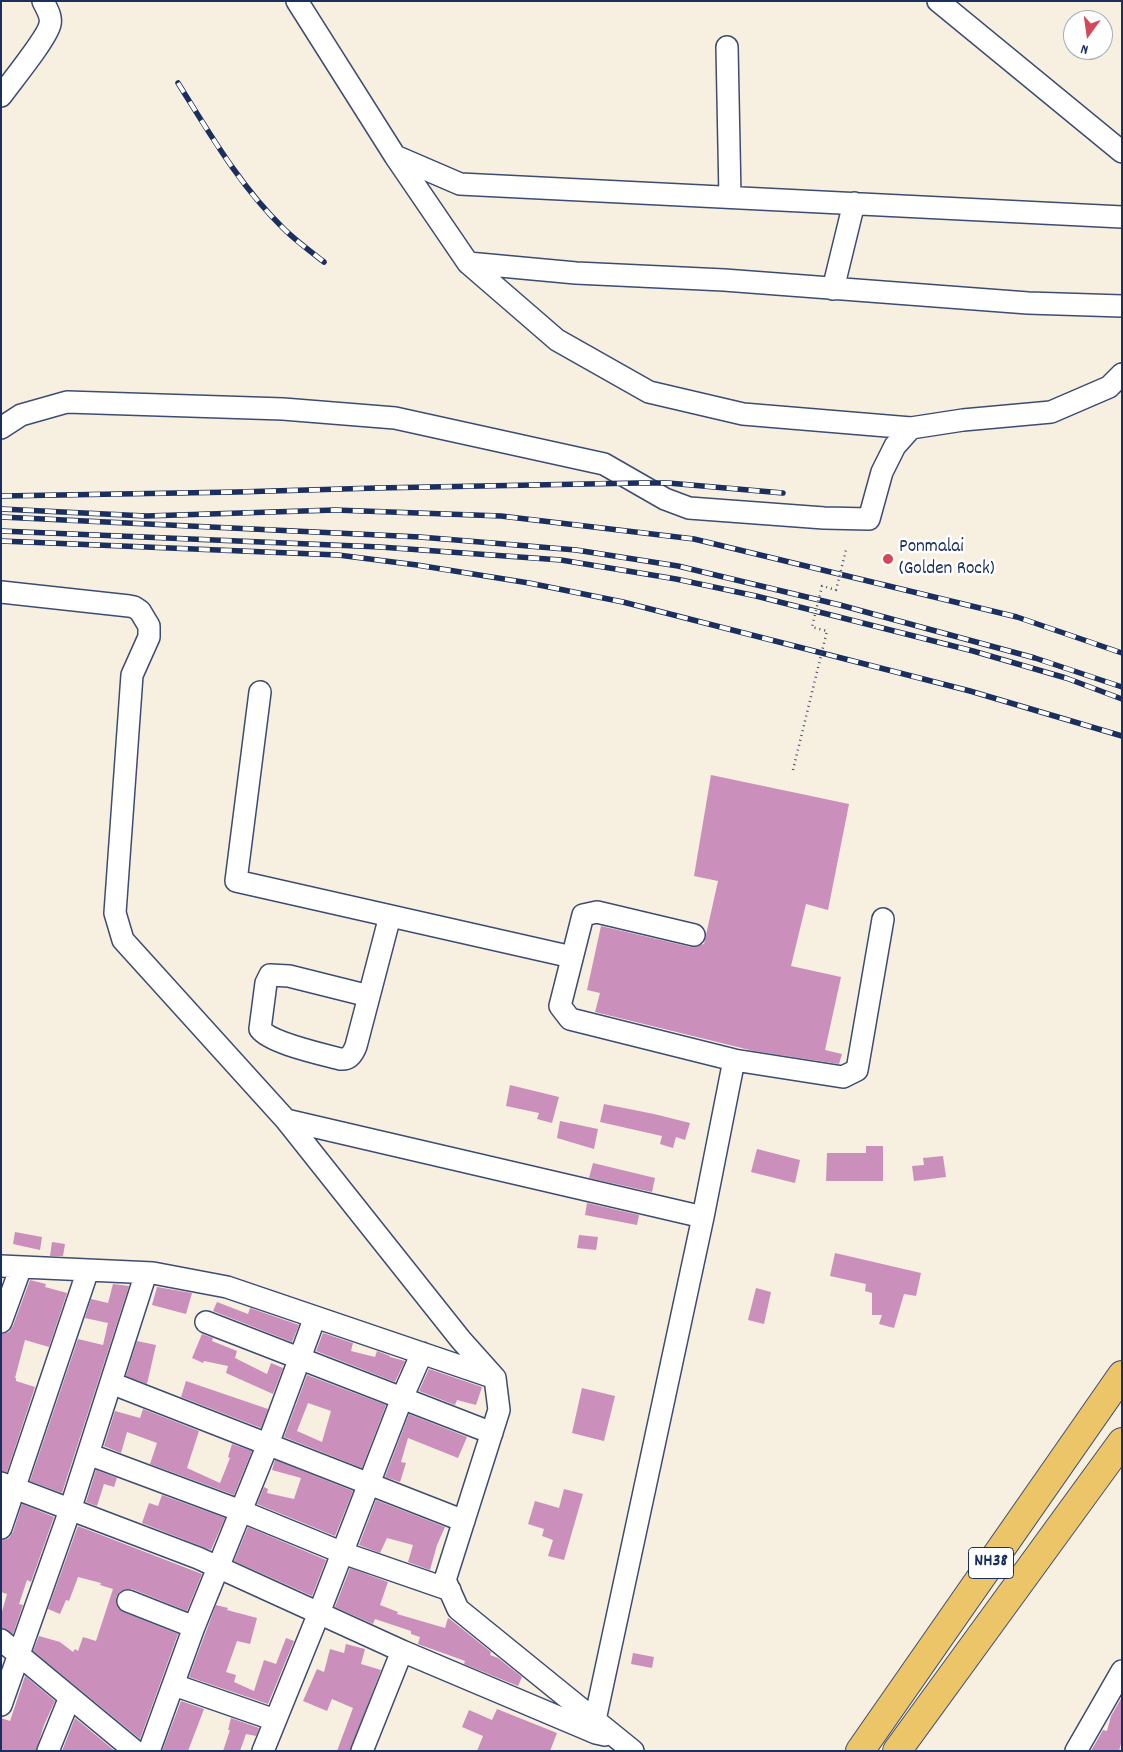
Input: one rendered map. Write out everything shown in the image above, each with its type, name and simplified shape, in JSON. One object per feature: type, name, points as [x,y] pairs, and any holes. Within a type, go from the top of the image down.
[{"type":"highway","name":"NH38","points":[[860,1751],[1122,1375]]},
{"type":"highway","name":"NH38","points":[[897,1751],[1122,1442]]},
{"type":"street","points":[[1,96],[38,46],[50,26],[50,18],[43,1]]},
{"type":"street","points":[[297,1],[395,156],[468,263],[557,340],[649,392],[743,414],[911,428],[963,420],[1052,412],[1109,387],[1122,374]]},
{"type":"street","points":[[938,1],[1122,152]]},
{"type":"street","points":[[728,47],[730,197]]},
{"type":"street","points":[[395,156],[460,184],[1122,217]]},
{"type":"street","points":[[833,289],[854,203]]},
{"type":"street","points":[[468,263],[576,273],[724,280],[1028,303],[1122,306]]},
{"type":"street","points":[[1,428],[21,415],[67,402],[283,409],[395,418],[604,464],[665,499],[689,508],[824,518],[869,519],[882,472],[895,446],[911,428]]},
{"type":"street","points":[[1,592],[134,607],[140,611],[150,626],[149,637],[132,674],[115,913],[123,940],[286,1120],[461,1340],[495,1378],[499,1410],[445,1580],[458,1609],[633,1751]]},
{"type":"street","points":[[260,692],[236,881],[572,957]]},
{"type":"street","points":[[694,935],[597,912],[583,915],[560,1006],[570,1019],[734,1060],[843,1077],[857,1070],[883,919]]},
{"type":"street","points":[[369,996],[289,976],[270,976],[266,983],[260,1029],[267,1036],[288,1044],[346,1059],[351,1056],[356,1046],[390,916]]},
{"type":"street","points":[[595,1720],[704,1217],[734,1060]]},
{"type":"street","points":[[286,1120],[704,1217]]},
{"type":"street","points":[[1,1322],[11,1267],[146,1273],[227,1287],[495,1378]]},
{"type":"street","points":[[1,1528],[8,1486],[88,1270]]},
{"type":"street","points":[[1,1705],[70,1510],[146,1273]]},
{"type":"street","points":[[149,1751],[194,1627],[268,1444],[315,1317]]},
{"type":"street","points":[[206,1322],[492,1433]]},
{"type":"street","points":[[263,1751],[343,1553],[402,1398],[422,1353]]},
{"type":"street","points":[[110,1383],[464,1520]]},
{"type":"street","points":[[88,1454],[241,1511],[343,1553],[450,1590]]},
{"type":"street","points":[[8,1486],[198,1558],[402,1651],[596,1733],[615,1736]]},
{"type":"street","points":[[128,1601],[194,1627]]},
{"type":"street","points":[[1,1640],[135,1751]]},
{"type":"street","points":[[362,1751],[402,1651]]},
{"type":"street","points":[[1076,1751],[1122,1670]]},
{"type":"street","points":[[174,1685],[275,1720]]},
{"type":"street","points":[[48,1751],[70,1697]]},
{"type":"path","points":[[793,770],[827,631],[812,627],[822,586],[836,590],[846,550]]},
{"type":"building","points":[[711,775],[849,804],[828,910],[806,904],[791,966],[841,977],[825,1050],[842,1054],[839,1064],[754,1051],[595,1012],[600,993],[587,990],[601,926],[691,947],[704,944],[718,881],[694,876]]},
{"type":"building","points":[[510,1085],[559,1097],[552,1123],[537,1119],[539,1113],[506,1106]]},
{"type":"building","points":[[604,1104],[690,1123],[685,1140],[676,1137],[673,1148],[660,1144],[662,1136],[600,1122]]},
{"type":"building","points":[[560,1121],[598,1129],[594,1149],[557,1138]]},
{"type":"building","points":[[866,1146],[883,1146],[883,1181],[826,1181],[827,1153],[866,1153]]},
{"type":"building","points":[[757,1149],[800,1160],[795,1183],[751,1172]]},
{"type":"building","points":[[943,1156],[946,1177],[914,1181],[912,1166],[924,1165],[923,1158]]},
{"type":"building","points":[[593,1163],[655,1178],[652,1192],[589,1178]]},
{"type":"building","points":[[587,1203],[639,1215],[637,1225],[585,1215]]},
{"type":"building","points":[[15,1232],[42,1237],[40,1250],[13,1244]]},
{"type":"building","points":[[579,1235],[598,1237],[596,1250],[577,1248]]},
{"type":"building","points":[[52,1242],[65,1244],[63,1256],[50,1256]]},
{"type":"building","points":[[835,1253],[921,1273],[916,1296],[904,1294],[894,1328],[879,1324],[882,1315],[872,1315],[872,1293],[865,1291],[866,1284],[830,1276]]},
{"type":"building","points":[[30,1280],[46,1284],[45,1287],[67,1293],[49,1347],[25,1340],[15,1378],[16,1381],[35,1387],[7,1472],[1,1471],[1,1334],[9,1332],[13,1326]]},
{"type":"building","points":[[113,1284],[129,1286],[62,1493],[30,1481],[78,1339],[103,1345],[108,1323],[85,1318],[91,1299],[108,1303]]},
{"type":"building","points":[[157,1287],[192,1293],[186,1314],[152,1305]]},
{"type":"building","points":[[756,1288],[771,1292],[764,1324],[748,1320]]},
{"type":"building","points":[[217,1302],[248,1314],[250,1308],[299,1325],[292,1342],[213,1311]]},
{"type":"building","points":[[323,1333],[353,1343],[351,1351],[375,1357],[377,1351],[405,1361],[395,1382],[316,1351]]},
{"type":"building","points":[[202,1334],[213,1338],[212,1341],[237,1351],[235,1358],[267,1374],[271,1363],[283,1368],[273,1394],[226,1373],[228,1366],[204,1361],[203,1363],[192,1358]]},
{"type":"building","points":[[137,1341],[156,1345],[147,1384],[126,1376]]},
{"type":"building","points":[[429,1369],[482,1387],[476,1405],[457,1400],[455,1405],[419,1391]]},
{"type":"building","points":[[307,1375],[386,1405],[362,1468],[284,1437]],"holes":[[[308,1403],[331,1411],[322,1442],[297,1431]]]},
{"type":"building","points":[[186,1381],[268,1409],[261,1428],[181,1397]]},
{"type":"building","points":[[582,1388],[615,1396],[604,1441],[572,1433]]},
{"type":"building","points":[[143,1409],[199,1431],[187,1468],[220,1483],[230,1458],[228,1457],[232,1444],[252,1451],[234,1495],[150,1464],[157,1443],[127,1432],[121,1453],[104,1446],[115,1411],[140,1418]]},
{"type":"building","points":[[409,1414],[467,1437],[458,1458],[408,1438],[401,1462],[406,1463],[400,1482],[385,1477]]},
{"type":"building","points":[[275,1460],[353,1491],[335,1536],[257,1504],[264,1487],[268,1489],[267,1493],[294,1499],[301,1478],[272,1470]]},
{"type":"building","points":[[96,1470],[117,1478],[114,1487],[104,1484],[97,1506],[86,1502]]},
{"type":"building","points":[[564,1489],[583,1494],[564,1560],[548,1556],[553,1540],[542,1536],[544,1529],[528,1524],[535,1501],[559,1508]]},
{"type":"building","points":[[162,1495],[225,1518],[211,1550],[142,1523],[149,1503],[158,1506]]},
{"type":"building","points":[[376,1500],[445,1527],[437,1545],[430,1570],[408,1562],[413,1545],[387,1538],[380,1553],[359,1545]]},
{"type":"building","points":[[22,1504],[54,1517],[31,1582],[27,1580],[19,1604],[23,1605],[13,1634],[1,1628],[1,1615],[7,1594],[1,1592],[1,1541],[9,1538],[13,1532]]},
{"type":"building","points":[[78,1526],[202,1574],[187,1611],[132,1589],[121,1591],[116,1597],[118,1608],[123,1612],[178,1634],[140,1739],[33,1651],[39,1636],[60,1642],[73,1652],[75,1649],[78,1651],[83,1637],[96,1641],[113,1589],[100,1585],[101,1583],[78,1577],[69,1601],[66,1600],[60,1614],[48,1609]]},
{"type":"building","points":[[248,1527],[326,1560],[312,1596],[234,1561]]},
{"type":"building","points":[[350,1568],[388,1582],[380,1605],[398,1612],[397,1614],[445,1628],[448,1618],[451,1620],[491,1652],[490,1655],[498,1658],[522,1677],[518,1686],[464,1664],[465,1661],[418,1644],[420,1637],[411,1634],[411,1631],[375,1619],[373,1624],[335,1607]]},
{"type":"building","points":[[216,1605],[257,1618],[250,1644],[237,1641],[226,1672],[236,1675],[234,1682],[254,1691],[264,1660],[276,1664],[286,1638],[294,1641],[268,1704],[189,1677]]},
{"type":"building","points":[[346,1644],[365,1649],[361,1664],[381,1670],[350,1751],[337,1751],[353,1708],[332,1699],[327,1711],[303,1701],[317,1669],[324,1672],[330,1649],[344,1653]]},
{"type":"building","points":[[633,1653],[654,1657],[652,1668],[631,1664]]},
{"type":"building","points":[[25,1676],[55,1701],[44,1725],[36,1751],[1,1751],[1,1718],[10,1721]]},
{"type":"building","points":[[1122,1697],[1122,1740],[1119,1751],[1091,1751],[1103,1730],[1107,1731],[1111,1716]]},
{"type":"building","points":[[181,1701],[204,1709],[188,1751],[162,1751]]},
{"type":"building","points":[[497,1709],[557,1733],[550,1751],[477,1751],[483,1736],[462,1727],[469,1710],[492,1720]]},
{"type":"building","points":[[75,1718],[115,1751],[62,1751]]},
{"type":"building","points":[[231,1718],[259,1728],[256,1736],[246,1734],[240,1751],[223,1751],[230,1730],[228,1730]]},
{"type":"railway","points":[[178,83],[226,159],[253,195],[267,212],[288,232],[324,262]]},
{"type":"railway","points":[[1,496],[638,483],[668,483],[783,493]]},
{"type":"railway","points":[[1,509],[146,516],[335,510],[501,516],[694,539],[1017,617],[1122,653]]},
{"type":"railway","points":[[1,517],[420,537],[576,550],[678,566],[840,605],[1035,658],[1122,687]]},
{"type":"railway","points":[[1,531],[380,547],[561,560],[676,579],[756,596],[973,651],[1066,678],[1122,699]]},
{"type":"railway","points":[[1,541],[338,555],[417,565],[529,583],[623,602],[970,691],[1122,736]]},
{"type":"place","name":"Ponmalai (Golden Rock)","points":[[888,559]]}]
